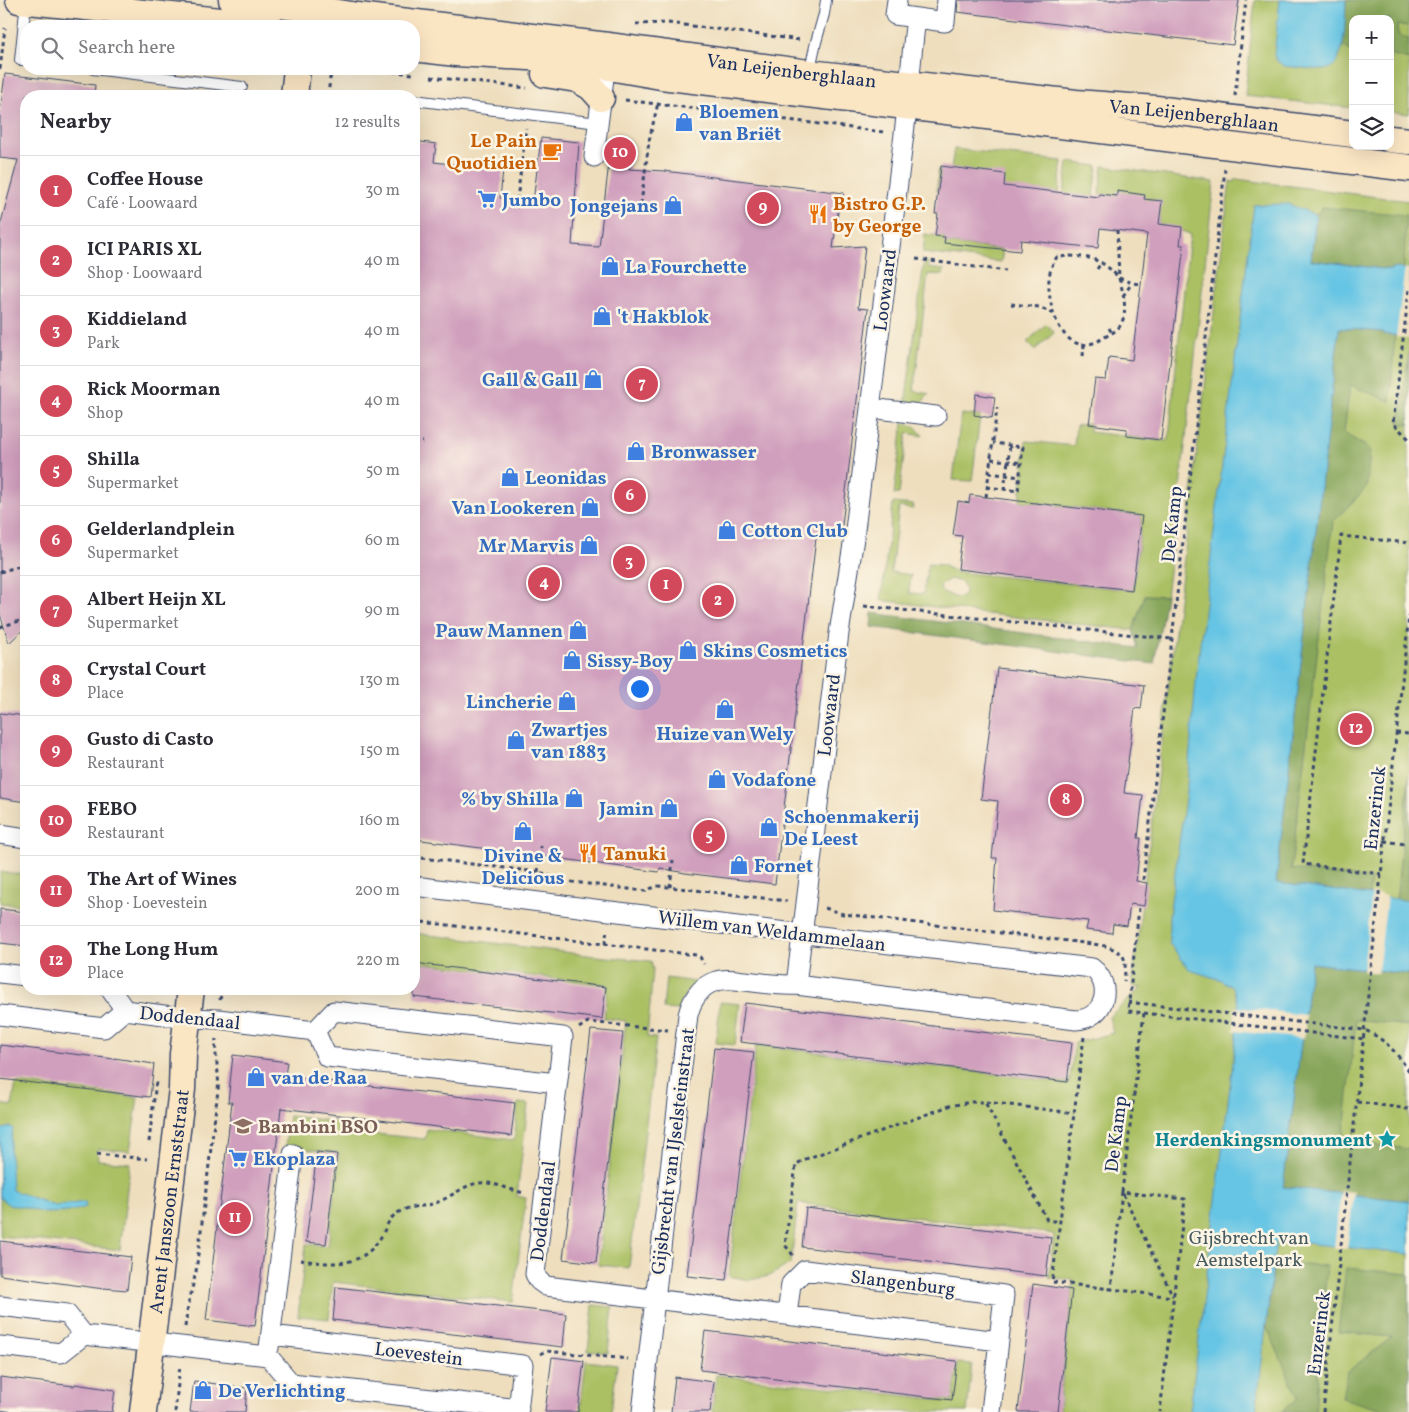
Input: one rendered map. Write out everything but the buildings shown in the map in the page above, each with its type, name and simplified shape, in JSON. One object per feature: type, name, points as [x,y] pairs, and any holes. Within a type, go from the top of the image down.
[{"type":"street","points":[[24,0],[212,20]]},
{"type":"street","name":"Van Leijenberghlaan","points":[[232,0],[383,20]]},
{"type":"street","points":[[897,0],[895,15],[944,22],[947,0]]},
{"type":"street","name":"Loowaard","points":[[796,985],[909,95],[910,62],[916,18]]},
{"type":"street","name":"Van Leijenberghlaan","points":[[420,26],[663,65],[909,95],[1409,168]]},
{"type":"street","name":"Van Leijenberghlaan","points":[[420,49],[456,53],[563,59],[606,56]]},
{"type":"street","name":"Van Leijenberghlaan","points":[[456,53],[502,67],[577,79],[591,87],[600,110]]},
{"type":"street","points":[[594,157],[606,56]]},
{"type":"street","points":[[295,90],[296,75]]},
{"type":"street","name":"Van Leijenberghlaan","points":[[909,95],[1076,103],[1166,110],[1349,133]]},
{"type":"street","points":[[1394,139],[1409,141]]},
{"type":"street","points":[[870,408],[936,416]]},
{"type":"street","points":[[0,834],[20,837]]},
{"type":"street","name":"Willem van Weldammelaan","points":[[420,887],[1092,968],[1100,974],[1102,980],[1104,987],[1103,1002]]},
{"type":"street","points":[[0,973],[20,975]]},
{"type":"street","points":[[713,982],[730,980],[785,986],[796,985],[1066,1019],[1086,1020],[1098,1010],[1103,1002]]},
{"type":"street","name":"Gijsbrecht van IJselsteinstraat","points":[[642,1412],[687,1023],[693,1001],[700,991],[713,982]]},
{"type":"street","name":"Doddendaal","points":[[114,995],[125,1010],[315,1031]]},
{"type":"street","name":"Arent Janszoon Ernststraat","points":[[143,1412],[182,1089],[183,1054],[190,995]]},
{"type":"street","name":"Doddendaal","points":[[0,1014],[104,1028],[125,1010]]},
{"type":"street","points":[[557,1083],[327,1057],[315,1031],[334,1011],[563,1037]]},
{"type":"street","name":"Doddendaal","points":[[563,1037],[535,1274],[539,1282],[546,1286],[655,1298]]},
{"type":"street","points":[[268,1356],[293,1154]]},
{"type":"street","points":[[787,1315],[791,1284],[805,1270]]},
{"type":"street","name":"Slangenburg","points":[[805,1270],[1004,1295],[991,1412]]},
{"type":"street","points":[[655,1298],[999,1341]]},
{"type":"street","points":[[0,1306],[67,1314],[84,1335],[268,1356],[291,1383],[518,1411],[523,1366]]},
{"type":"street","points":[[0,1346],[61,1353],[84,1335]]},
{"type":"street","name":"Loevestein","points":[[271,1335],[523,1366]]},
{"type":"lane","points":[[23,20],[24,0]]},
{"type":"lane","points":[[808,84],[826,0]]},
{"type":"lane","points":[[140,75],[242,88]]},
{"type":"lane","points":[[420,101],[527,114],[600,110]]},
{"type":"path","points":[[1234,102],[1246,0]]},
{"type":"path","points":[[640,212],[649,141],[658,104],[668,23]]},
{"type":"path","points":[[0,69],[5,26]]},
{"type":"path","points":[[329,90],[332,75]]},
{"type":"path","points":[[427,76],[533,89]]},
{"type":"path","points":[[600,110],[658,104],[904,134]]},
{"type":"path","points":[[517,200],[527,114]]},
{"type":"path","name":"De Kamp","points":[[1143,880],[1225,170]]},
{"type":"path","points":[[1117,230],[1119,278],[1125,302],[1122,324],[1112,333],[1093,343],[1084,345],[1073,342],[1060,328],[1054,314],[1049,290],[1052,263],[1057,257],[1084,257],[1102,262],[1119,278],[1141,284]]},
{"type":"path","points":[[916,259],[1006,271]]},
{"type":"path","points":[[1097,269],[1102,262]]},
{"type":"path","points":[[1123,296],[1132,283]]},
{"type":"path","points":[[1409,290],[1393,423],[1409,439]]},
{"type":"path","points":[[1010,304],[1039,307],[1054,314]]},
{"type":"path","points":[[1109,328],[1112,333]]},
{"type":"path","points":[[1083,356],[1084,345]]},
{"type":"path","points":[[986,497],[997,408]]},
{"type":"path","points":[[987,488],[1018,492],[1022,463],[1023,447],[993,443]]},
{"type":"path","points":[[1004,490],[1010,446]]},
{"type":"path","points":[[991,459],[1022,463]]},
{"type":"path","points":[[989,473],[1020,477]]},
{"type":"path","points":[[1382,874],[1303,864],[1341,536],[1409,543]]},
{"type":"path","points":[[0,572],[20,566]]},
{"type":"path","points":[[843,604],[1172,639]]},
{"type":"path","name":"Enzerinck","points":[[1365,1030],[1409,616]]},
{"type":"path","points":[[0,627],[20,621]]},
{"type":"path","points":[[1396,732],[1409,734]]},
{"type":"path","points":[[1384,841],[1405,844]]},
{"type":"path","points":[[538,872],[541,846]]},
{"type":"path","points":[[670,887],[673,860]]},
{"type":"path","points":[[1139,908],[1128,1011],[1364,1039]]},
{"type":"path","points":[[420,922],[696,955],[700,957],[713,982]]},
{"type":"path","points":[[175,1412],[188,1304],[196,1272],[218,1090],[219,1078],[215,1050],[221,995]]},
{"type":"path","points":[[1103,1002],[1117,1004],[1122,1001],[1365,1030],[1388,1044],[1409,1071]]},
{"type":"path","name":"De Kamp","points":[[1144,1013],[1122,1192],[1185,1199],[1160,1412]]},
{"type":"path","points":[[1086,1020],[1052,1282],[1173,1297]]},
{"type":"path","points":[[563,1037],[588,1022],[687,1023]]},
{"type":"path","points":[[1365,1030],[1357,1102],[1409,1109]]},
{"type":"path","points":[[805,1270],[784,1245],[796,1165],[803,1160],[949,1106],[971,1102],[986,1102],[1074,1113]]},
{"type":"path","points":[[986,1102],[1047,1220],[1060,1222]]},
{"type":"path","name":"Enzerinck","points":[[1323,1412],[1357,1102]]},
{"type":"path","points":[[97,1154],[147,1159]]},
{"type":"path","points":[[279,1258],[327,1263],[347,1262],[365,1256],[379,1240],[394,1215],[406,1208],[434,1203],[474,1183],[488,1183],[544,1197]]},
{"type":"path","points":[[1111,1289],[1122,1192]]},
{"type":"path","points":[[1122,1192],[1173,1297]]},
{"type":"path","points":[[523,1366],[546,1351],[648,1362]]},
{"type":"green space","points":[[1255,0],[1409,0],[1409,114],[1394,112],[1394,15],[1349,15],[1349,108],[1245,96]]},
{"type":"green space","points":[[1346,0],[1409,0],[1409,26],[1397,25],[1398,34],[1409,39],[1409,60],[1394,56],[1394,15],[1349,15],[1349,50],[1342,46]]},
{"type":"green space","points":[[954,149],[1062,161],[1059,193],[1025,190],[937,191],[938,170],[951,169]]},
{"type":"green space","points":[[1068,162],[1098,166],[1093,203],[1064,194]]},
{"type":"green space","points":[[1103,166],[1214,182],[1185,447],[1166,596],[1145,595],[1133,630],[881,600],[893,503],[914,505],[913,509],[899,507],[891,572],[911,575],[909,593],[923,594],[928,564],[942,565],[956,572],[1133,590],[1142,516],[1020,501],[1026,441],[1074,446],[1076,426],[1089,423],[1089,432],[1168,441],[1169,438],[1190,234],[1159,224],[1161,201],[1099,194]],"holes":[[[950,579],[962,582],[965,590],[964,596],[957,598],[941,591],[940,585]]]},
{"type":"green space","name":"Gijsbrecht van Aemstelpark","points":[[1236,179],[1409,201],[1409,1412],[1059,1412],[1073,1280],[1049,1277],[1054,1234],[798,1203],[791,1263],[770,1276],[749,1280],[729,1276],[756,1045],[1069,1083],[1075,1043],[1113,1033],[1109,1017],[1141,988],[1132,986],[1230,181],[1235,182]]},
{"type":"green space","points":[[1322,207],[1406,215],[1404,269],[1392,268],[1392,270],[1311,260],[1316,215]]},
{"type":"green space","points":[[925,234],[945,237],[945,243],[1003,250],[1001,262],[923,253]]},
{"type":"green space","points":[[924,262],[929,262],[928,268],[944,270],[943,275],[928,274],[914,391],[929,394],[920,405],[905,405]]},
{"type":"green space","points":[[1046,324],[1054,333],[1035,350],[1027,342]]},
{"type":"green space","points":[[1339,328],[1384,332],[1384,334],[1395,335],[1390,401],[1350,385],[1344,433],[1370,449],[1367,487],[1333,522],[1291,869],[1371,879],[1369,895],[1276,883]]},
{"type":"green space","points":[[1409,353],[1409,425],[1399,423]]},
{"type":"green space","points":[[961,414],[980,416],[972,481],[953,480]]},
{"type":"green space","points":[[903,423],[915,426],[923,436],[907,433],[899,494],[894,494]]},
{"type":"green space","points":[[1145,595],[1166,596],[1154,664],[871,627],[872,613],[1138,648],[1133,630]]},
{"type":"green space","points":[[1409,776],[1409,901],[1396,900]]},
{"type":"green space","points":[[0,872],[20,874],[20,905],[0,903]]},
{"type":"green space","points":[[420,934],[595,956],[651,961],[653,970],[647,1037],[656,1038],[629,1268],[598,1265],[626,1021],[604,1018],[608,985],[420,963]]},
{"type":"green space","points":[[1311,963],[1409,974],[1409,1026],[1356,1020],[1343,1141],[1409,1149],[1409,1201],[1283,1187]]},
{"type":"green space","points":[[666,978],[696,982],[685,994],[679,1010],[663,1009]]},
{"type":"green space","points":[[720,1002],[740,1004],[735,1045],[716,1043]]},
{"type":"green space","points":[[16,1083],[138,1097],[130,1151],[97,1149],[98,1160],[130,1163],[120,1250],[0,1236],[0,1104],[12,1106]]},
{"type":"green space","points":[[518,1103],[528,1104],[517,1196],[526,1198],[513,1302],[333,1282],[329,1319],[298,1316],[306,1244],[328,1246],[339,1153],[285,1147],[289,1116],[365,1125],[365,1133],[425,1139],[427,1129],[514,1140]]},
{"type":"green space","points":[[1274,1261],[1327,1266],[1315,1412],[1282,1412],[1298,1398],[1266,1325]]},
{"type":"green space","points":[[1346,1268],[1409,1274],[1409,1412],[1389,1412],[1342,1398],[1347,1372],[1392,1337],[1338,1332]]},
{"type":"green space","points":[[593,1305],[613,1307],[608,1353],[588,1351]]},
{"type":"green space","points":[[586,1361],[617,1365],[611,1412],[580,1412]]},
{"type":"green space","points":[[958,1363],[972,1364],[967,1412],[712,1412],[716,1375],[953,1401]]},
{"type":"water","points":[[1280,0],[1346,0],[1343,43],[1339,58],[1335,64],[1324,70],[1284,66],[1277,61],[1274,55]]},
{"type":"water","points":[[1288,204],[1316,215],[1311,260],[1391,270],[1392,268],[1409,269],[1409,337],[1383,334],[1383,332],[1339,328],[1276,883],[1409,901],[1409,974],[1311,963],[1283,1187],[1409,1201],[1409,1254],[1276,1240],[1256,1412],[1190,1412],[1236,1037],[1238,1003],[1233,988],[1221,980],[1190,970],[1169,943],[1169,917],[1187,785],[1197,670],[1254,205]]},
{"type":"water","points":[[13,1128],[10,1149],[12,1190],[55,1206],[85,1202],[86,1207],[68,1212],[43,1213],[9,1205],[0,1198],[0,1130]]},
{"type":"pier","points":[[1405,268],[1409,269],[1409,339],[1396,337]]},
{"type":"pier","points":[[1372,893],[1387,896],[1378,973],[1363,971]]},
{"type":"pier","points":[[1235,1007],[1306,1015],[1304,1039],[1234,1031]]},
{"type":"pier","points":[[1341,1191],[1354,1192],[1347,1249],[1334,1248]]},
{"type":"place","name":"Bloemen van Briët","points":[[684,122]]},
{"type":"place","name":"Le Pain Quotidien","points":[[552,151]]},
{"type":"place","name":"FEBO","points":[[620,153]]},
{"type":"place","name":"Jumbo","points":[[487,199]]},
{"type":"place","name":"Jongejans","points":[[673,205]]},
{"type":"place","name":"Gusto di Casto","points":[[763,208]]},
{"type":"place","name":"Bistro G.P. by George","points":[[818,214]]},
{"type":"place","name":"La Fourchette","points":[[610,266]]},
{"type":"place","name":"'t Hakblok","points":[[602,316]]},
{"type":"place","name":"Gall & Gall","points":[[593,379]]},
{"type":"place","name":"Albert Heijn XL","points":[[642,384]]},
{"type":"place","name":"Bronwasser","points":[[636,451]]},
{"type":"place","name":"Leonidas","points":[[510,477]]},
{"type":"place","name":"Gelderlandplein","points":[[630,496]]},
{"type":"place","name":"Van Lookeren","points":[[590,507]]},
{"type":"place","name":"Cotton Club","points":[[727,530]]},
{"type":"place","name":"Mr Marvis","points":[[589,545]]},
{"type":"place","name":"Kiddieland","points":[[629,562]]},
{"type":"place","name":"Rick Moorman","points":[[544,583]]},
{"type":"place","name":"Coffee House","points":[[666,585]]},
{"type":"place","name":"ICI PARIS XL","points":[[718,601]]},
{"type":"place","name":"Pauw Mannen","points":[[578,630]]},
{"type":"place","name":"Skins Cosmetics","points":[[688,650]]},
{"type":"place","name":"Sissy-Boy","points":[[572,660]]},
{"type":"place","name":"Lincherie","points":[[567,701]]},
{"type":"place","name":"Huize van Wely","points":[[725,709]]},
{"type":"place","name":"The Long Hum","points":[[1356,729]]},
{"type":"place","name":"Zwartjes van 1883","points":[[516,740]]},
{"type":"place","name":"Vodafone","points":[[717,779]]},
{"type":"place","name":"% by Shilla","points":[[574,798]]},
{"type":"place","name":"Crystal Court","points":[[1066,800]]},
{"type":"place","name":"Jamin","points":[[669,808]]},
{"type":"place","name":"Schoenmakerij De Leest","points":[[769,827]]},
{"type":"place","name":"Divine & Delicious","points":[[523,831]]},
{"type":"place","name":"Shilla","points":[[709,836]]},
{"type":"place","name":"Tanuki","points":[[588,853]]},
{"type":"place","name":"Fornet","points":[[739,865]]},
{"type":"place","name":"van de Raa","points":[[256,1077]]},
{"type":"place","name":"Bambini BSO","points":[[243,1126]]},
{"type":"place","name":"Herdenkingsmonument","points":[[1387,1139]]},
{"type":"place","name":"Ekoplaza","points":[[238,1158]]},
{"type":"place","name":"The Art of Wines","points":[[235,1218]]},
{"type":"place","name":"De Verlichting","points":[[203,1390]]}]
